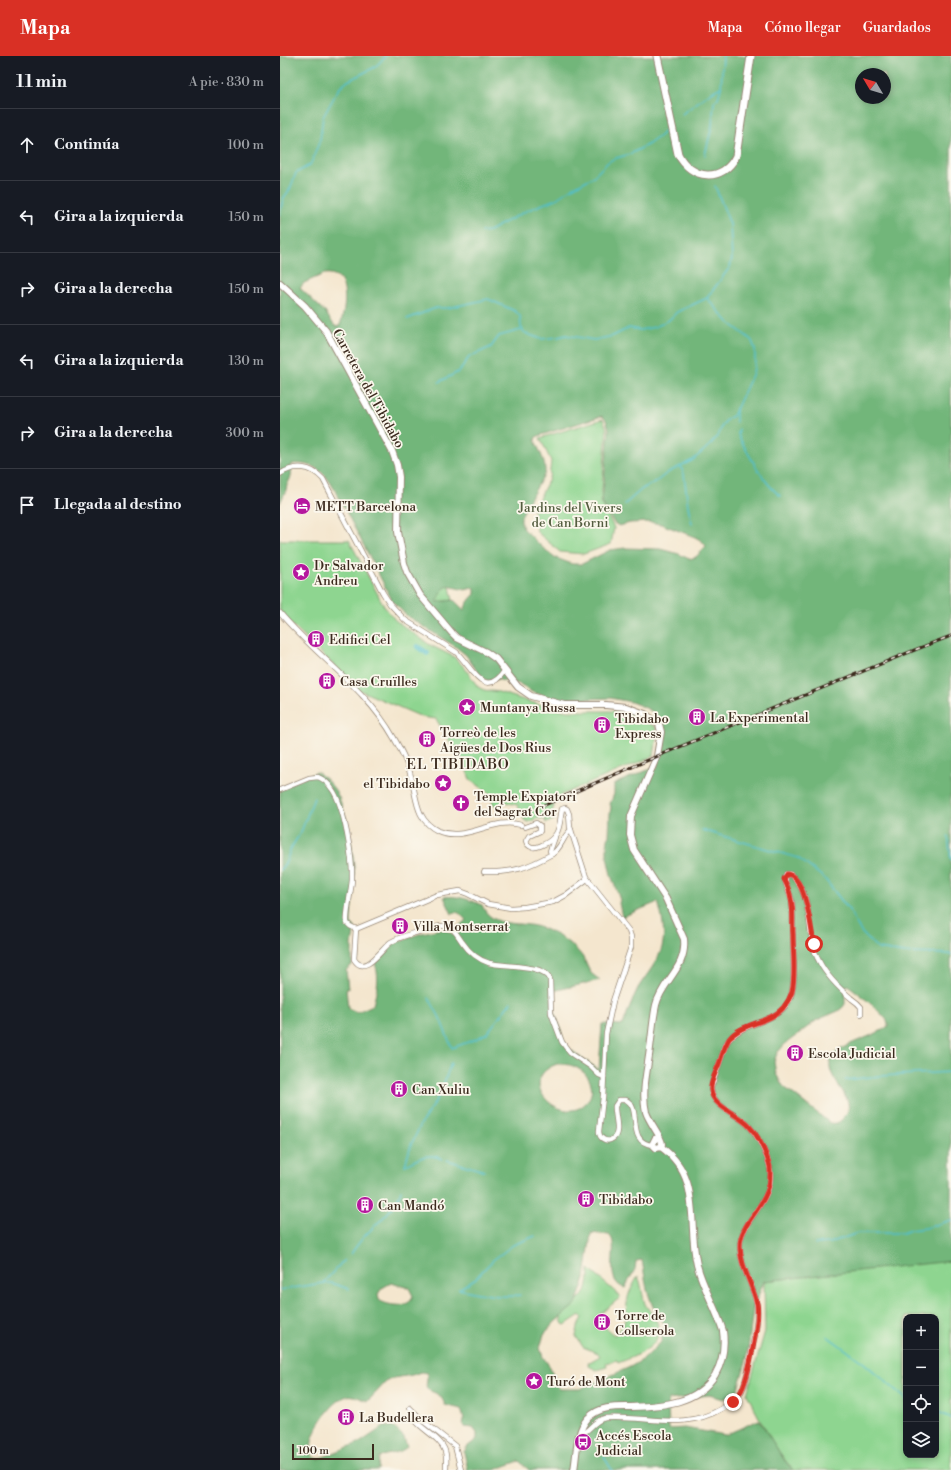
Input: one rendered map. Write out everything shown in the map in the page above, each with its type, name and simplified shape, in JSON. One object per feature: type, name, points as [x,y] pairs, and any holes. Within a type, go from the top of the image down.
[{"type":"main road","points":[[657,56],[678,154],[690,170],[698,174],[708,175],[719,173],[727,168],[736,156],[751,56]]},
{"type":"main road","points":[[661,56],[683,157],[689,165],[696,169],[711,171],[717,170],[726,165],[733,155],[747,56]]},
{"type":"street","name":"Carretera del Tibidabo","points":[[280,283],[305,306],[326,331],[395,458],[399,477],[399,540],[404,563],[413,584],[433,612],[452,633],[463,642],[486,652],[496,659],[520,689],[537,698],[564,705],[606,705],[626,707],[650,716],[660,726],[661,732],[657,756],[631,816],[629,827],[634,850],[666,899],[684,939],[682,960],[663,990],[656,1006],[645,1089],[647,1113],[659,1138]]},
{"type":"street","points":[[280,474],[288,469],[302,467],[312,470],[323,479],[383,593],[390,604],[405,620],[456,652],[468,664],[476,677],[482,681],[488,682],[497,680],[505,670]]},
{"type":"street","points":[[280,613],[294,630],[366,699],[385,724],[394,738],[409,769],[412,777],[416,804],[427,822],[438,831],[463,834],[509,824],[523,826],[536,823],[540,826],[540,831],[526,838],[526,843],[531,847],[542,844],[555,836]]},
{"type":"street","points":[[280,790],[314,777],[321,778],[332,788],[344,819],[352,870],[347,919],[350,926],[356,929],[437,895],[460,891],[488,904],[510,908],[526,907],[553,902],[566,895],[587,879]]},
{"type":"street","points":[[552,854],[550,851],[560,821],[561,811],[565,808],[568,811],[571,830],[587,879],[626,926],[631,940],[629,956],[620,977],[606,1034],[603,1105],[599,1128],[600,1136],[608,1140],[616,1136],[617,1129],[615,1106],[619,1100],[628,1100],[631,1105],[636,1129],[640,1139],[645,1144],[653,1145],[656,1148],[661,1147],[670,1154],[679,1165],[690,1191],[697,1265],[722,1331],[724,1341],[722,1358],[718,1368],[711,1380],[701,1390],[692,1396],[679,1402],[662,1405],[603,1409],[595,1412],[588,1418],[583,1425],[580,1435],[574,1470]]},
{"type":"street","points":[[484,872],[505,872],[534,865],[558,851],[567,833],[571,830]]},
{"type":"street","points":[[580,1435],[584,1434],[597,1421],[605,1418],[688,1421],[703,1417],[733,1402],[740,1394],[746,1380],[756,1325],[757,1308],[742,1259],[740,1243],[744,1231],[768,1192],[770,1168],[751,1128],[717,1102],[712,1095],[711,1088],[726,1044],[730,1038],[741,1030],[775,1015],[783,1008],[791,995],[793,972],[792,900],[784,879],[786,874],[790,874],[795,879],[804,895],[818,961],[833,980],[861,1006],[861,1014]]},
{"type":"street","points":[[356,929],[354,959],[363,965],[374,960],[386,946],[394,940],[443,926],[452,929],[466,947],[477,957],[487,962],[545,972],[550,976],[551,1013],[562,1042],[570,1053],[591,1067],[599,1075],[604,1077]]},
{"type":"street","points":[[653,1145],[655,1139],[659,1138],[662,1142],[661,1147]]},
{"type":"street","points":[[410,1408],[454,1445],[461,1470]]},
{"type":"street","points":[[416,1414],[414,1419],[418,1424],[438,1440],[445,1449],[446,1470]]},
{"type":"green space","points":[[280,56],[951,56],[951,1261],[764,1281],[753,1309],[747,1358],[737,1392],[724,1399],[709,1395],[668,1400],[669,1429],[685,1428],[725,1435],[759,1420],[785,1461],[793,1470],[529,1470],[519,1461],[494,1470],[468,1470],[464,1452],[467,1447],[477,1439],[477,1433],[473,1428],[465,1427],[463,1425],[464,1419],[461,1409],[445,1405],[438,1394],[427,1389],[427,1373],[421,1372],[394,1378],[386,1382],[368,1401],[357,1397],[347,1396],[340,1400],[326,1413],[315,1432],[311,1450],[313,1457],[318,1459],[361,1442],[383,1427],[392,1426],[404,1437],[407,1447],[398,1452],[379,1457],[378,1470],[280,1470],[280,788],[317,772],[327,780],[335,790],[342,805],[354,860],[354,886],[351,923],[355,927],[352,944],[352,965],[346,970],[348,989],[346,989],[348,1008],[357,1012],[373,1005],[378,979],[375,963],[384,953],[395,944],[433,930],[445,930],[454,935],[456,929],[466,920],[459,913],[455,912],[452,914],[444,897],[464,898],[482,905],[487,913],[500,921],[534,926],[553,933],[564,939],[582,956],[591,973],[600,980],[553,991],[553,1010],[560,1026],[563,1040],[568,1048],[599,1070],[602,1024],[623,1025],[638,988],[653,966],[660,952],[664,930],[658,902],[622,917],[619,903],[620,900],[611,875],[607,857],[610,804],[614,794],[614,784],[648,770],[657,768],[664,733],[663,724],[653,712],[631,702],[610,698],[559,700],[532,692],[520,684],[495,679],[488,681],[481,677],[466,655],[407,616],[393,602],[335,490],[323,473],[307,465],[292,464],[291,477],[280,503]],"holes":[[[324,274],[333,274],[339,278],[343,284],[345,301],[340,325],[337,327],[334,325],[325,312],[300,288],[304,283]],[[602,416],[606,420],[609,429],[602,502],[614,523],[619,526],[630,523],[649,522],[661,524],[695,537],[702,541],[706,546],[696,557],[689,559],[679,554],[660,549],[625,548],[610,550],[582,564],[572,564],[556,558],[543,548],[523,528],[521,523],[521,517],[527,504],[545,473],[543,460],[535,440],[536,437]],[[448,586],[465,590],[472,588],[475,589],[475,594],[471,597],[464,610],[454,600],[437,602],[444,589]],[[847,985],[850,986],[887,1020],[888,1026],[875,1034],[846,1046],[833,1056],[830,1062],[830,1069],[846,1097],[848,1110],[843,1119],[836,1123],[830,1123],[783,1086],[776,1074],[774,1062],[777,1053],[785,1044],[817,1020],[838,1011],[843,1007],[845,1004],[845,988]],[[557,1064],[563,1064],[573,1066],[584,1072],[592,1087],[589,1099],[585,1104],[575,1110],[564,1110],[554,1106],[546,1099],[540,1090],[539,1080],[545,1071]],[[591,1233],[609,1235],[613,1242],[613,1275],[615,1281],[625,1288],[635,1269],[636,1261],[642,1260],[647,1290],[653,1307],[665,1325],[661,1342],[644,1359],[630,1367],[580,1389],[559,1389],[540,1348],[544,1334],[555,1322],[576,1304],[585,1278]],[[391,1283],[409,1288],[413,1296],[408,1303],[403,1305],[387,1304],[379,1300],[378,1294],[382,1288]]]},
{"type":"green space","name":"Jardins del Vivers de Can Borni","points":[[603,419],[607,429],[601,501],[614,528],[611,544],[584,554],[560,552],[537,532],[533,510],[549,479],[551,461],[540,438]]},
{"type":"green space","points":[[280,540],[349,540],[384,606],[395,620],[430,645],[454,657],[464,667],[478,687],[484,690],[499,692],[530,702],[568,711],[619,711],[632,714],[656,727],[657,735],[654,756],[561,795],[562,801],[553,804],[554,808],[552,809],[556,819],[546,823],[544,818],[539,818],[528,822],[524,820],[517,805],[506,802],[499,804],[498,806],[492,804],[493,799],[490,794],[470,779],[464,764],[436,719],[422,717],[359,690],[290,623],[280,611]]},
{"type":"green space","points":[[448,586],[450,587],[453,600],[437,602],[441,593]]},
{"type":"green space","points":[[951,1260],[951,1470],[793,1470],[762,1424],[747,1394],[765,1331],[764,1281]]},
{"type":"green space","points":[[589,1269],[621,1297],[600,1314],[604,1326],[609,1331],[614,1335],[622,1326],[626,1316],[629,1294],[638,1276],[645,1304],[657,1322],[659,1333],[652,1345],[646,1350],[618,1363],[617,1360],[606,1363],[607,1367],[596,1370],[589,1366],[588,1363],[600,1356],[598,1353],[583,1347],[576,1336],[579,1323],[582,1318],[580,1315],[565,1325],[561,1319],[564,1312],[585,1292],[588,1284]]},
{"type":"waterway","points":[[280,214],[283,199],[290,189],[296,173],[310,165],[312,161],[320,140],[323,117],[338,90],[344,83],[375,67],[386,56]]},
{"type":"waterway","points":[[705,155],[712,126],[714,102],[718,98],[721,88],[723,56]]},
{"type":"waterway","points":[[682,114],[710,93],[721,87]]},
{"type":"waterway","points":[[481,232],[489,231],[528,210],[556,199],[572,188],[593,177],[613,159],[630,154],[649,144],[661,135],[667,128]]},
{"type":"waterway","points":[[625,504],[642,489],[657,481],[667,473],[693,460],[710,445],[719,434],[727,419],[733,416],[753,373],[755,349],[752,341],[728,322],[707,298],[730,267],[732,258],[730,224],[715,186]]},
{"type":"waterway","points":[[407,319],[436,308],[448,308],[488,299],[515,311],[520,316],[521,327],[527,334],[541,339],[566,335],[594,340],[613,336],[629,328],[640,330],[655,327],[669,320],[677,312],[707,298]]},
{"type":"waterway","points":[[439,382],[458,372],[469,357],[491,347],[499,336],[521,330]]},
{"type":"waterway","points":[[736,408],[736,422]]},
{"type":"waterway","points":[[739,429],[738,434],[740,439],[758,470],[769,485],[781,496]]},
{"type":"waterway","points":[[681,467],[684,474],[692,524]]},
{"type":"waterway","points":[[418,647],[427,653]]},
{"type":"waterway","points":[[280,870],[286,862],[291,848],[301,832],[314,798]]},
{"type":"waterway","points":[[702,830],[798,858],[824,878],[849,910],[861,932],[878,949],[905,953],[951,954]]},
{"type":"waterway","points":[[948,836],[951,860]]},
{"type":"waterway","points":[[429,998],[439,1016],[452,1048],[487,1033],[511,1002]]},
{"type":"waterway","points":[[405,1165],[411,1145],[422,1122],[440,1094],[451,1063]]},
{"type":"waterway","points":[[845,1080],[880,1076],[951,1072]]},
{"type":"waterway","points":[[405,1165],[428,1156],[442,1159]]},
{"type":"waterway","points":[[447,1160],[484,1171]]},
{"type":"waterway","points":[[351,1254],[362,1239],[390,1211],[401,1190]]},
{"type":"waterway","points":[[815,1244],[829,1243],[858,1233],[903,1233],[951,1220]]},
{"type":"waterway","points":[[459,1289],[476,1278],[493,1260],[513,1245],[535,1236]]},
{"type":"waterway","points":[[280,1290],[323,1283],[344,1260]]},
{"type":"waterway","points":[[324,1283],[331,1283],[349,1289]]},
{"type":"waterway","points":[[459,1289],[498,1296],[520,1295]]},
{"type":"waterway","points":[[827,1336],[864,1363],[903,1396]]},
{"type":"waterway","points":[[939,1412],[951,1418]]},
{"type":"waterway","points":[[604,1457],[612,1470]]},
{"type":"railway","points":[[542,806],[660,755],[951,636]]},
{"type":"place","name":"METT Barcelona","points":[[302,506]]},
{"type":"place","name":"Dr Salvador Andreu","points":[[301,572]]},
{"type":"place","name":"Edifici Cel","points":[[316,639]]},
{"type":"place","name":"Casa Cruïlles","points":[[327,681]]},
{"type":"place","name":"Muntanya Russa","points":[[467,707]]},
{"type":"place","name":"La Experimental","points":[[697,717]]},
{"type":"place","name":"Tibidabo Express","points":[[602,725]]},
{"type":"place","name":"Torreò de les Aigües de Dos Rius","points":[[427,739]]},
{"type":"place","name":"el Tibidabo","points":[[443,783]]},
{"type":"place","name":"Temple Expiatori del Sagrat Cor","points":[[461,803]]},
{"type":"place","name":"Villa Montserrat","points":[[400,926]]},
{"type":"place","name":"Escola Judicial","points":[[795,1053]]},
{"type":"place","name":"Can Xuliu","points":[[399,1089]]},
{"type":"place","name":"Tibidabo","points":[[586,1199]]},
{"type":"place","name":"Can Mandó","points":[[365,1205]]},
{"type":"place","name":"Torre de Collserola","points":[[602,1322]]},
{"type":"place","name":"Turó de Mont","points":[[534,1381]]},
{"type":"place","name":"La Budellera","points":[[346,1417]]},
{"type":"place","name":"Accés Escola Judicial","points":[[583,1442]]},
{"type":"district","name":"EL TIBIDABO","points":[[458,764]]},
{"type":"route","points":[[733,1402],[740,1394],[746,1380],[758,1312],[740,1251],[741,1240],[744,1231],[768,1192],[770,1165],[749,1125],[713,1098],[711,1083],[726,1044],[730,1038],[736,1032],[770,1018],[780,1012],[791,995],[793,982],[792,900],[784,879],[787,874],[790,874],[795,879],[804,895],[814,944]]}]
